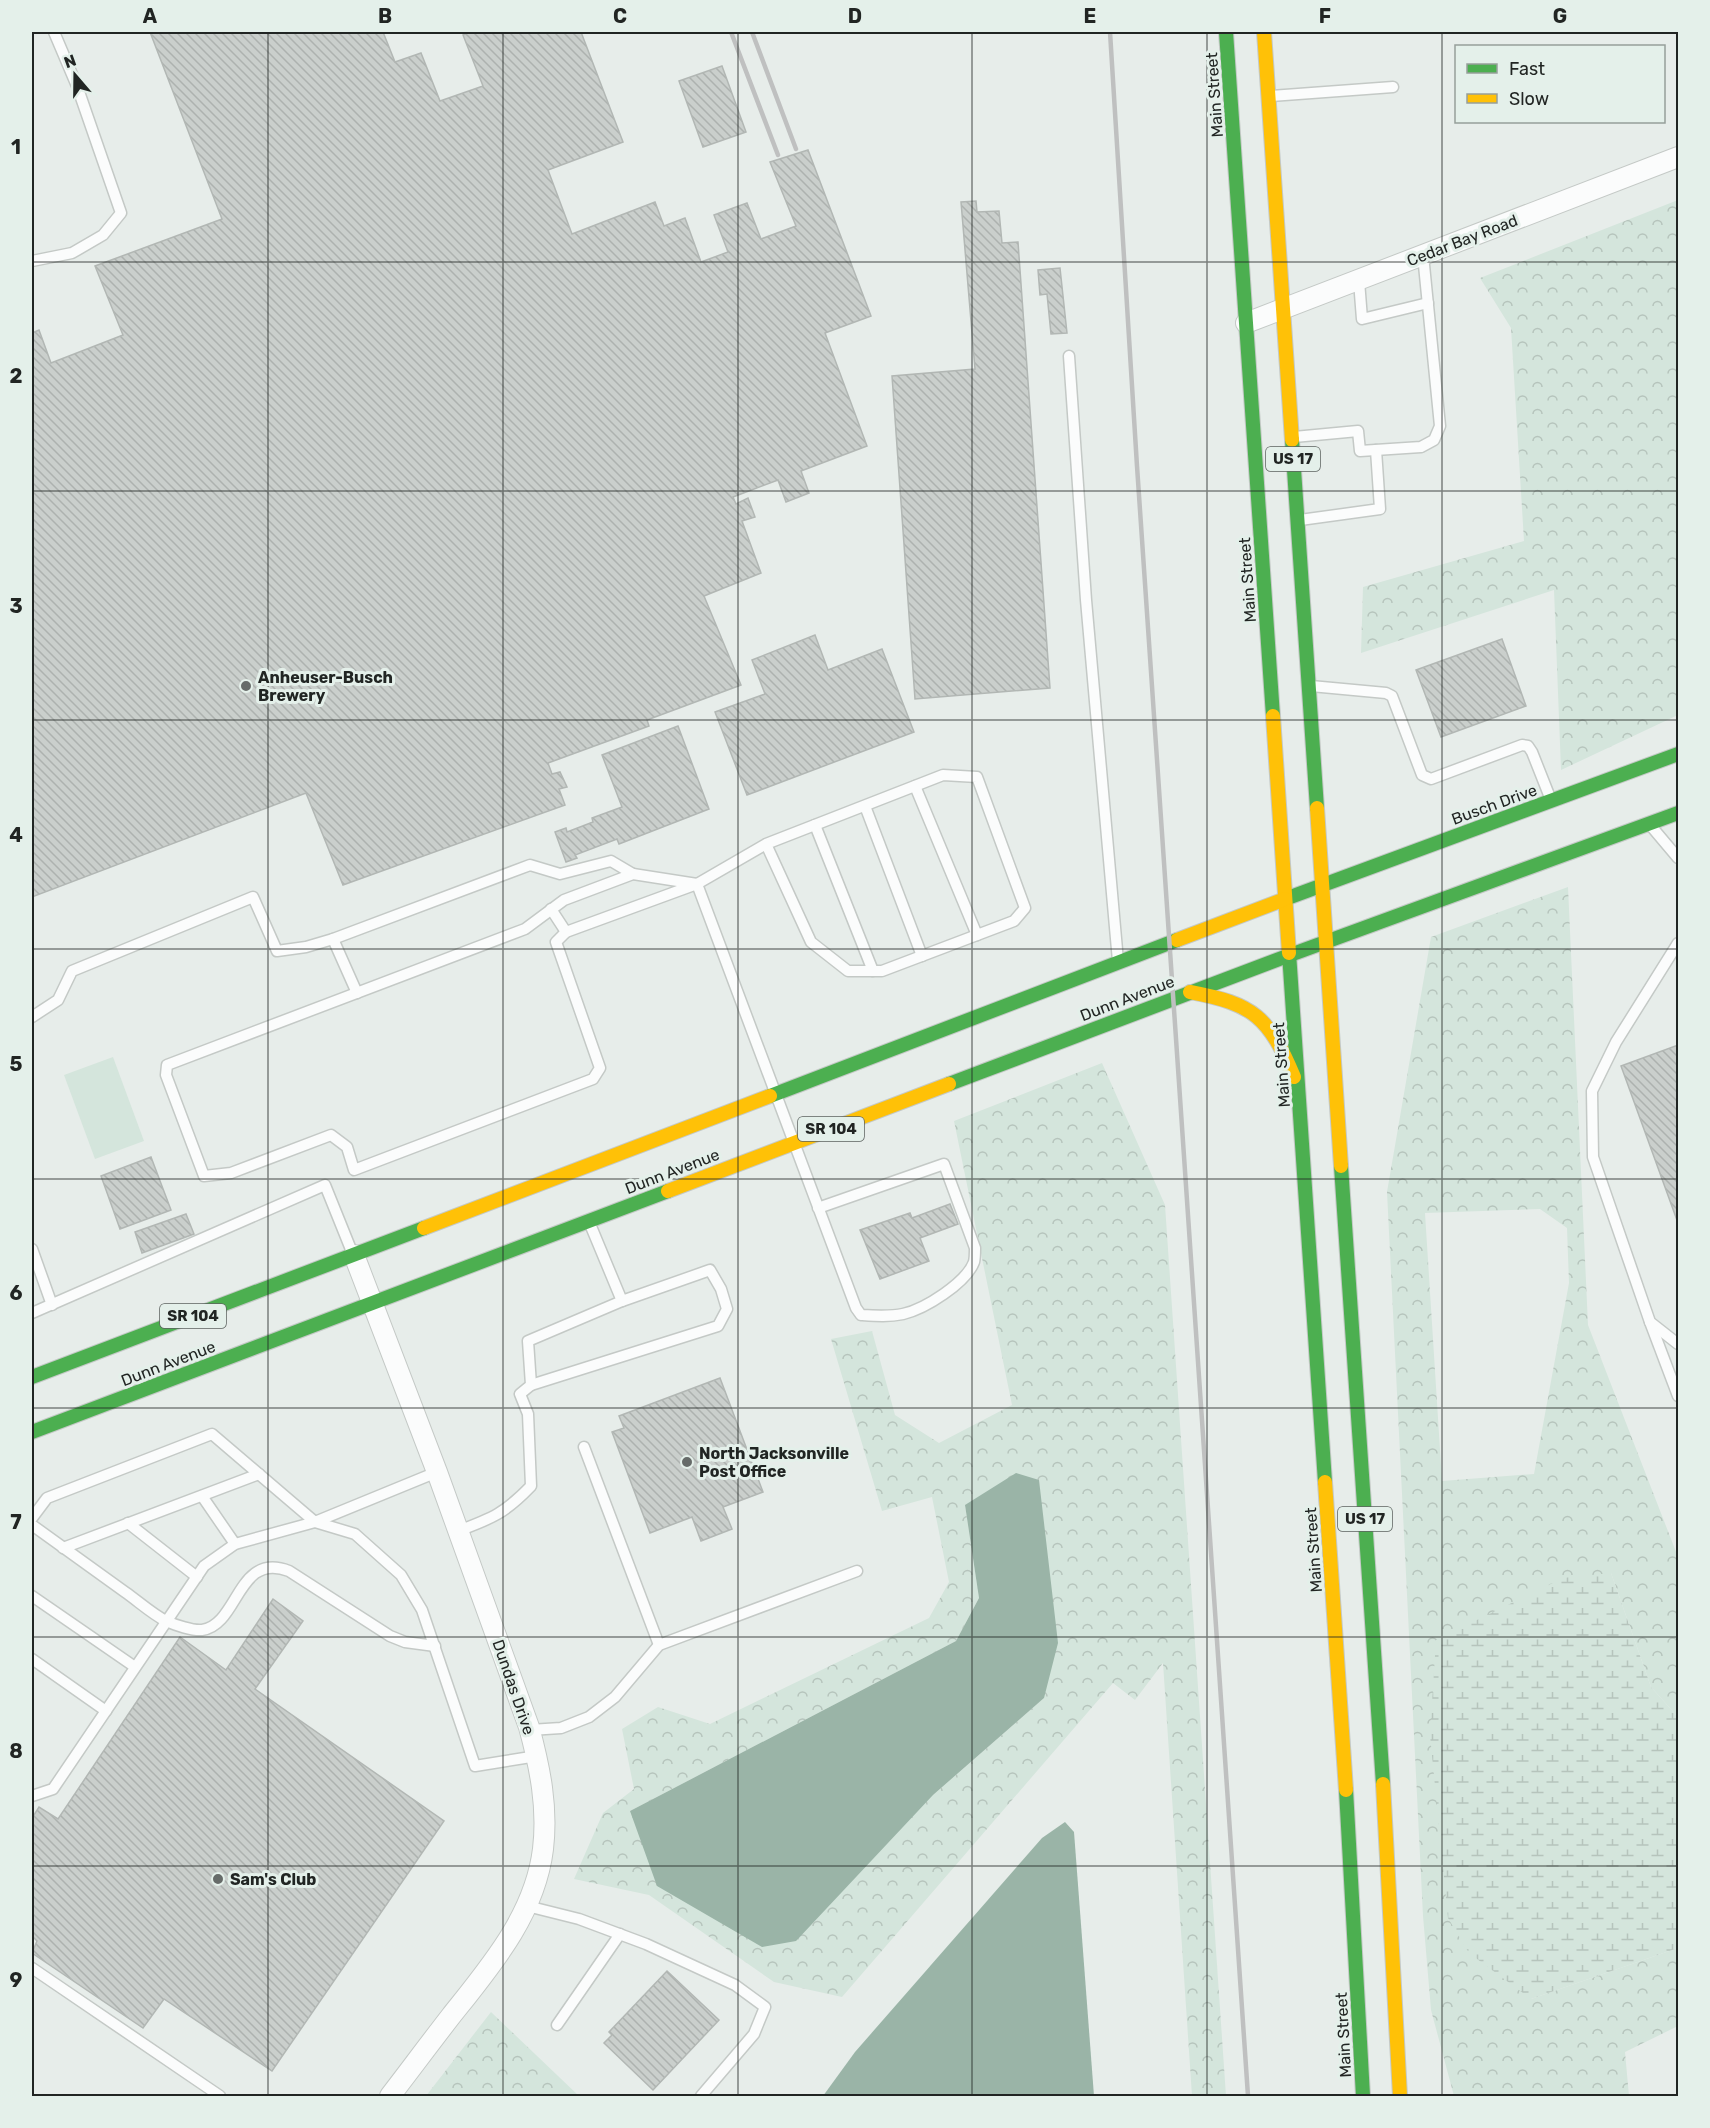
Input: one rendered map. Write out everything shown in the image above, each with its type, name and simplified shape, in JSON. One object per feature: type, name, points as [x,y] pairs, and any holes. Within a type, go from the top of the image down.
[{"type":"main road","name":"Main Street","points":[[1226,32],[1352,1878],[1363,2097]]},
{"type":"main road","name":"US 17","points":[[1264,32],[1388,1868],[1400,2097]]},
{"type":"main road","name":"Busch Drive","points":[[1321,886],[1678,754]]},
{"type":"main road","points":[[1326,943],[1678,813]]},
{"type":"main road","name":"SR 104","points":[[32,1377],[1321,886]]},
{"type":"main road","name":"Dunn Avenue","points":[[32,1432],[1190,992],[1326,943]]},
{"type":"main road","points":[[1190,992],[1223,998],[1250,1009],[1262,1018],[1281,1046],[1299,1091]]},
{"type":"street","name":"Cedar Bay Road","points":[[1246,323],[1678,157]]},
{"type":"street","name":"Dundas Drive","points":[[354,1255],[530,1730],[544,1796],[543,1851],[526,1906],[498,1958],[390,2097]]},
{"type":"lane","points":[[32,261],[72,253],[103,235],[121,213],[78,86],[54,32]]},
{"type":"lane","points":[[1268,96],[1393,87]]},
{"type":"lane","points":[[1291,437],[1358,431],[1360,451],[1421,447],[1434,440],[1440,426],[1424,255]]},
{"type":"lane","points":[[1359,281],[1362,319],[1428,303]]},
{"type":"lane","points":[[1069,356],[1086,600],[1118,964]]},
{"type":"lane","points":[[1297,520],[1380,509],[1376,450]]},
{"type":"lane","points":[[1308,685],[1386,693],[1392,696],[1425,778],[1431,779],[1522,745],[1528,746],[1551,801]]},
{"type":"lane","points":[[633,874],[564,900],[525,929],[167,1065],[166,1075],[204,1176],[231,1173],[331,1135],[347,1147],[354,1170],[593,1079],[600,1068],[556,942],[566,932],[697,884],[766,844],[943,775],[976,777],[1025,908],[1014,921],[882,971],[848,971],[811,942],[766,844]]},
{"type":"lane","points":[[915,786],[977,935]]},
{"type":"lane","points":[[865,806],[922,956]]},
{"type":"lane","points":[[1649,824],[1678,858]]},
{"type":"lane","points":[[815,825],[873,971]]},
{"type":"lane","points":[[32,1017],[57,1000],[72,971],[253,897],[276,951],[306,947],[333,939],[530,865],[560,874],[611,861],[633,874],[697,884]]},
{"type":"lane","points":[[697,884],[855,1308],[861,1315],[883,1317],[904,1314],[928,1304],[959,1282],[974,1262],[975,1248],[944,1164],[818,1208]]},
{"type":"lane","points":[[551,909],[566,932]]},
{"type":"lane","points":[[333,939],[357,993]]},
{"type":"lane","points":[[1678,943],[1616,1042],[1592,1091],[1593,1157],[1678,1396]]},
{"type":"lane","points":[[32,1314],[325,1185],[354,1255]]},
{"type":"lane","points":[[589,1221],[622,1301]]},
{"type":"lane","points":[[32,1249],[52,1305]]},
{"type":"lane","points":[[458,1531],[497,1516],[516,1502],[531,1486],[528,1414],[520,1394],[531,1385],[718,1326],[728,1309],[721,1289],[710,1270],[622,1301],[528,1341],[531,1385]]},
{"type":"lane","points":[[1650,1322],[1678,1344]]},
{"type":"lane","points":[[32,1518],[47,1498],[212,1434],[315,1522],[355,1534],[401,1575],[422,1610],[475,1766],[537,1756]]},
{"type":"lane","points":[[584,1447],[659,1645]]},
{"type":"lane","points":[[32,1796],[53,1789],[204,1566],[235,1544],[315,1522],[436,1472]]},
{"type":"lane","points":[[63,1548],[259,1474]]},
{"type":"lane","points":[[202,1496],[235,1544]]},
{"type":"lane","points":[[128,1523],[197,1577]]},
{"type":"lane","points":[[32,1525],[166,1622],[201,1630],[211,1627],[219,1620],[250,1578],[261,1569],[277,1566],[289,1571],[390,1636],[405,1642],[435,1646]]},
{"type":"lane","points":[[530,1730],[561,1728],[589,1717],[615,1697],[659,1645],[857,1571]]},
{"type":"lane","points":[[32,1596],[135,1667]]},
{"type":"lane","points":[[32,1659],[106,1711]]},
{"type":"lane","points":[[526,1906],[579,1919],[646,1944],[735,1985],[765,2007],[754,2034],[701,2097]]},
{"type":"lane","points":[[557,2025],[620,1934]]},
{"type":"lane","points":[[32,1968],[220,2097]]},
{"type":"green space","points":[[1678,200],[1678,715],[1561,770],[1554,590],[1361,653],[1363,587],[1524,541],[1511,328],[1480,278]]},
{"type":"green space","points":[[1568,887],[1588,1325],[1678,1557],[1678,1717],[1651,1687],[1611,1573],[1531,1999],[1678,1948],[1678,2026],[1625,2052],[1629,2096],[1454,2096],[1431,2010],[1423,1916],[1387,1192],[1431,937]],"holes":[[[1540,1209],[1567,1228],[1569,1283],[1534,1474],[1442,1481],[1425,1213]]]},
{"type":"green space","points":[[113,1057],[144,1141],[95,1159],[64,1075]]},
{"type":"green space","points":[[1102,1063],[1165,1205],[1226,2096],[1192,2096],[1163,1663],[1135,1700],[1113,1683],[842,1997],[774,1982],[649,1895],[574,1879],[603,1813],[634,1789],[622,1729],[658,1707],[710,1724],[929,1618],[949,1582],[932,1497],[882,1511],[831,1339],[872,1331],[895,1415],[939,1443],[1012,1405],[954,1121]],"holes":[[[965,1505],[1044,1698],[933,1795],[630,1811],[956,1641],[979,1598]]]},
{"type":"green space","points":[[1611,1573],[1651,1687],[1678,1717],[1678,1948],[1531,1999],[1469,1953],[1448,1918],[1430,1735],[1436,1640],[1563,1578]]},
{"type":"green space","points":[[491,2012],[579,2096],[426,2096]]},
{"type":"shaded area","points":[[1016,1473],[1039,1480],[1058,1643],[1044,1698],[933,1795],[796,1941],[762,1947],[657,1886],[630,1811],[956,1641],[979,1598],[965,1505]]},
{"type":"shaded area","points":[[1065,1822],[1074,1832],[1094,2096],[823,2096],[855,2052],[1042,1838]]},
{"type":"building","points":[[150,32],[383,32],[395,62],[421,53],[440,101],[483,86],[463,35],[470,32],[581,32],[623,142],[548,170],[572,234],[655,202],[664,226],[685,218],[701,262],[728,252],[714,215],[747,203],[761,239],[796,226],[770,162],[808,150],[871,316],[825,333],[867,446],[801,471],[809,493],[786,502],[778,480],[733,497],[736,504],[748,498],[755,517],[742,521],[761,573],[704,596],[741,685],[647,720],[649,726],[548,763],[552,774],[560,772],[567,787],[559,789],[565,805],[343,885],[306,793],[32,897],[32,333],[39,330],[51,363],[123,335],[95,266],[222,219]]},
{"type":"building","points":[[722,66],[746,132],[703,147],[679,81]]},
{"type":"building","points":[[976,201],[977,212],[999,211],[1002,243],[1018,242],[1050,688],[915,699],[892,376],[975,369],[961,202]]},
{"type":"building","points":[[1060,268],[1067,333],[1051,334],[1047,294],[1040,295],[1038,270]]},
{"type":"building","points":[[815,635],[828,670],[882,649],[914,732],[747,795],[715,712],[765,694],[752,660]]},
{"type":"building","points":[[1502,639],[1526,706],[1441,737],[1416,670]]},
{"type":"building","points":[[678,726],[709,809],[619,844],[617,839],[575,855],[577,858],[566,862],[555,832],[566,828],[567,832],[593,822],[592,818],[622,807],[602,755]]},
{"type":"building","points":[[1678,1045],[1678,1223],[1621,1066]]},
{"type":"building","points":[[151,1157],[171,1210],[120,1229],[101,1176]]},
{"type":"building","points":[[950,1204],[958,1224],[920,1238],[929,1261],[880,1279],[860,1230],[910,1213],[912,1218]]},
{"type":"building","points":[[186,1214],[194,1234],[142,1253],[135,1232]]},
{"type":"building","name":"North Jacksonville Post Office","points":[[720,1378],[763,1492],[723,1507],[732,1529],[701,1541],[692,1517],[650,1533],[612,1432],[624,1428],[619,1416]]},
{"type":"building","name":"Sam's Club","points":[[273,1599],[303,1621],[255,1689],[444,1821],[272,2071],[164,1999],[143,2028],[32,1953],[37,1941],[32,1936],[32,1818],[39,1807],[58,1819],[180,1637],[226,1670]]},
{"type":"building","points":[[667,1971],[719,2020],[653,2090],[604,2043],[612,2035],[609,2032]]},
{"type":"railway","points":[[731,32],[778,155]]},
{"type":"railway","points":[[752,32],[796,149]]},
{"type":"railway","points":[[1110,32],[1137,466],[1248,2096]]},
{"type":"traffic: fast","points":[[1226,32],[1273,716]]},
{"type":"traffic: fast","points":[[1292,440],[1317,808]]},
{"type":"traffic: fast","points":[[1285,899],[1678,754]]},
{"type":"traffic: fast","points":[[1290,955],[1678,813]]},
{"type":"traffic: fast","points":[[770,1096],[1177,940]]},
{"type":"traffic: fast","points":[[1289,953],[1325,1482]]},
{"type":"traffic: fast","points":[[949,1084],[1290,955]]},
{"type":"traffic: fast","points":[[1341,1166],[1383,1784]]},
{"type":"traffic: fast","points":[[32,1432],[668,1191]]},
{"type":"traffic: fast","points":[[32,1377],[424,1228]]},
{"type":"traffic: fast","points":[[1346,1790],[1363,2096]]},
{"type":"traffic: slow","points":[[1264,32],[1292,440]]},
{"type":"traffic: slow","points":[[1273,716],[1289,953]]},
{"type":"traffic: slow","points":[[1317,808],[1341,1166]]},
{"type":"traffic: slow","points":[[1177,940],[1285,899]]},
{"type":"traffic: slow","points":[[1190,992],[1230,1002],[1257,1017],[1276,1040],[1294,1077]]},
{"type":"traffic: slow","points":[[668,1191],[949,1084]]},
{"type":"traffic: slow","points":[[424,1228],[770,1096]]},
{"type":"traffic: slow","points":[[1325,1482],[1346,1790]]},
{"type":"traffic: slow","points":[[1383,1784],[1400,2096]]},
{"type":"place","name":"Anheuser-Busch Brewery","points":[[246,686]]},
{"type":"place","name":"North Jacksonville Post Office","points":[[687,1462]]},
{"type":"place","name":"Sam's Club","points":[[218,1879]]}]
